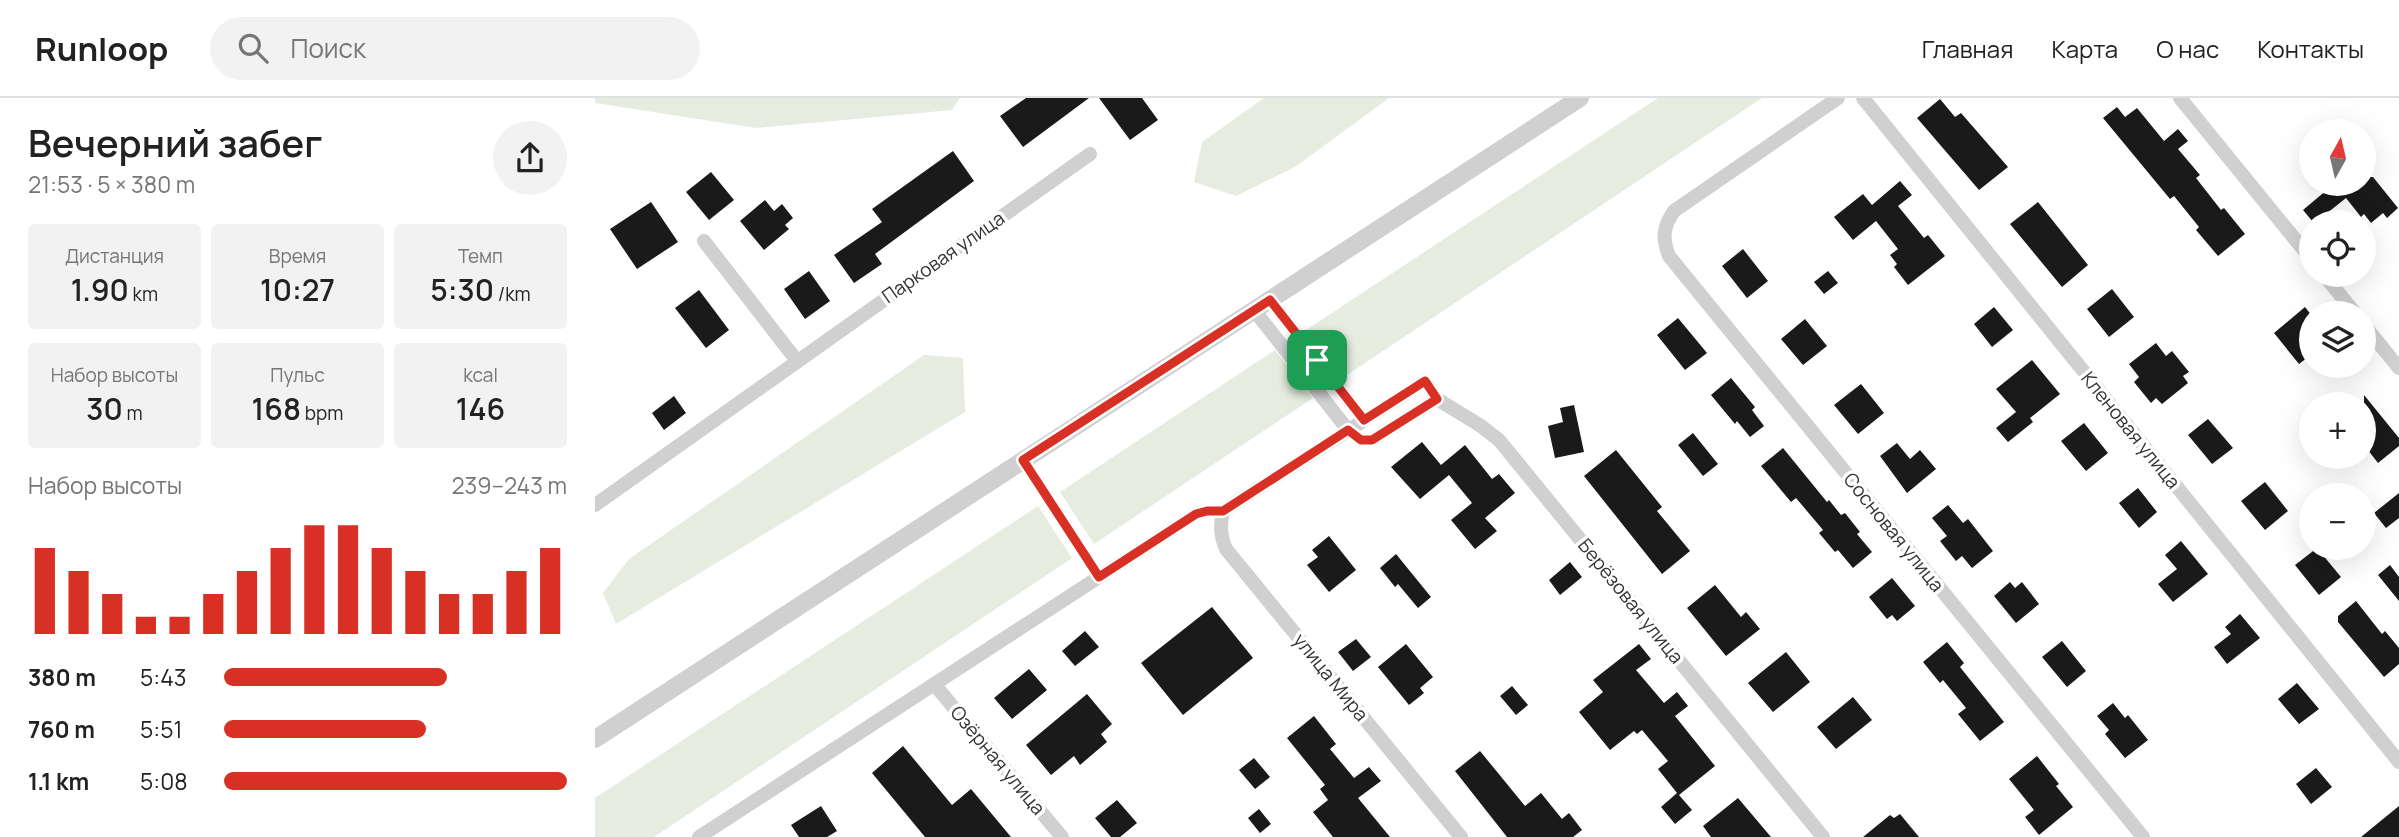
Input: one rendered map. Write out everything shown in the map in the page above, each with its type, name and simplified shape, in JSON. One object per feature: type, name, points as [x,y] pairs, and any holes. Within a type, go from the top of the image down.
[{"type":"street","points":[[595,739],[1580,98]]},
{"type":"street","name":"Сосновая улица","points":[[1838,98],[1674,211],[1664,231],[1669,256],[2143,837]]},
{"type":"street","name":"Кленовая улица","points":[[1863,98],[2399,762]]},
{"type":"street","points":[[2180,98],[2299,244]]},
{"type":"street","name":"Парковая улица","points":[[595,504],[1090,154]]},
{"type":"street","points":[[704,241],[797,361]]},
{"type":"street","points":[[2333,287],[2345,301]]},
{"type":"street","points":[[699,837],[1196,514],[1223,511],[1364,420],[1270,300]]},
{"type":"street","points":[[1254,310],[1348,430],[1361,440],[1372,440],[1437,399]]},
{"type":"street","points":[[2376,340],[2399,368]]},
{"type":"street","name":"Берёзовая улица","points":[[1364,420],[1425,381],[1437,399],[1499,440],[1823,837]]},
{"type":"street","name":"улица Мира","points":[[1223,511],[1220,525],[1226,549],[1461,837]]},
{"type":"street","name":"Озёрная улица","points":[[934,684],[1062,837]]},
{"type":"lane","points":[[1023,460],[1099,577]]},
{"type":"shaded area","points":[[595,98],[960,98],[952,110],[756,128],[595,103]]},
{"type":"shaded area","points":[[1264,98],[1389,98],[1295,167],[1236,196],[1194,182],[1202,142]]},
{"type":"shaded area","points":[[1658,98],[1762,98],[1344,377],[1306,330]]},
{"type":"shaded area","points":[[1275,350],[1313,398],[1094,544],[1060,492]]},
{"type":"shaded area","points":[[924,355],[963,358],[965,412],[616,624],[603,593],[629,559]]},
{"type":"shaded area","points":[[1038,506],[1072,558],[654,837],[595,837],[595,798]]},
{"type":"building","points":[[1026,98],[1089,98],[1023,147],[1000,116]]},
{"type":"building","points":[[1099,98],[1142,98],[1158,120],[1130,140]]},
{"type":"building","points":[[1940,99],[1955,117],[1961,113],[2008,167],[1979,190],[1917,118]]},
{"type":"building","points":[[2117,107],[2125,117],[2137,108],[2164,141],[2178,129],[2188,141],[2178,149],[2200,175],[2196,178],[2221,210],[2224,208],[2245,234],[2218,256],[2196,230],[2199,227],[2174,196],[2170,199],[2103,118]]},
{"type":"building","points":[[953,151],[974,181],[875,254],[882,264],[854,283],[834,255],[882,222],[872,209]]},
{"type":"building","points":[[711,172],[734,200],[709,220],[686,192]]},
{"type":"building","points":[[1900,181],[1912,195],[1898,206],[1924,238],[1928,235],[1945,256],[1908,285],[1894,267],[1897,264],[1890,255],[1898,249],[1876,221],[1853,240],[1834,217],[1863,194],[1872,205]]},
{"type":"building","points":[[2377,182],[2398,208],[2387,218],[2383,213],[2376,219],[2376,210],[2355,210],[2346,198],[2331,210],[2303,210],[2320,196],[2377,196]]},
{"type":"building","points":[[765,200],[774,211],[782,204],[793,218],[785,225],[789,229],[764,250],[740,221]]},
{"type":"building","points":[[651,202],[678,242],[637,269],[610,229]]},
{"type":"building","points":[[2038,202],[2088,265],[2062,287],[2010,224]]},
{"type":"building","points":[[1743,249],[1768,281],[1747,298],[1722,266]]},
{"type":"building","points":[[809,271],[830,301],[805,319],[784,289]]},
{"type":"building","points":[[1828,271],[1838,283],[1824,294],[1814,282]]},
{"type":"building","points":[[2112,289],[2134,317],[2109,337],[2087,309]]},
{"type":"building","points":[[699,290],[729,330],[706,348],[675,308]]},
{"type":"building","points":[[1994,307],[2013,330],[1992,347],[1974,324]]},
{"type":"building","points":[[2299,312],[2299,364],[2274,333]]},
{"type":"building","points":[[1678,318],[1707,353],[1685,370],[1657,335]]},
{"type":"building","points":[[1805,319],[1827,346],[1803,365],[1781,339]]},
{"type":"building","points":[[2156,343],[2166,356],[2172,351],[2189,372],[2183,376],[2188,383],[2162,404],[2156,398],[2151,403],[2134,382],[2139,377],[2129,364]]},
{"type":"building","points":[[2032,360],[2060,394],[2030,418],[2033,422],[2008,442],[1996,428],[2016,412],[1996,389]]},
{"type":"building","points":[[1731,378],[1755,407],[1752,410],[1764,426],[1750,437],[1737,421],[1735,424],[1711,395]]},
{"type":"building","points":[[1861,384],[1884,413],[1858,434],[1834,405]]},
{"type":"building","points":[[674,396],[686,413],[664,430],[652,413]]},
{"type":"building","points":[[1574,405],[1584,452],[1555,458],[1548,426],[1563,422],[1560,408]]},
{"type":"building","points":[[2376,410],[2399,438],[2399,446],[2378,463]]},
{"type":"building","points":[[2208,419],[2233,448],[2212,464],[2188,435]]},
{"type":"building","points":[[2084,423],[2108,453],[2086,471],[2061,441]]},
{"type":"building","points":[[1693,433],[1718,464],[1703,476],[1678,445]]},
{"type":"building","points":[[1422,442],[1441,465],[1465,445],[1492,479],[1499,474],[1515,493],[1485,518],[1497,531],[1475,549],[1451,520],[1472,503],[1449,475],[1420,499],[1391,467]]},
{"type":"building","points":[[1897,443],[1910,459],[1920,450],[1936,469],[1907,493],[1880,456]]},
{"type":"building","points":[[1783,448],[1827,502],[1829,500],[1841,515],[1845,513],[1872,552],[1853,568],[1819,533],[1823,530],[1796,498],[1791,502],[1761,466]]},
{"type":"building","points":[[1616,450],[1662,507],[1657,511],[1690,551],[1662,574],[1584,476]]},
{"type":"building","points":[[2265,482],[2288,511],[2265,530],[2241,501]]},
{"type":"building","points":[[2138,488],[2157,512],[2139,528],[2119,503]]},
{"type":"building","points":[[2399,493],[2399,518],[2386,528],[2376,516],[2376,511]]},
{"type":"building","points":[[1948,505],[1963,523],[1968,519],[1993,551],[1972,568],[1962,556],[1956,561],[1940,541],[1947,536],[1932,518]]},
{"type":"building","points":[[1329,536],[1356,570],[1329,592],[1307,565],[1318,557],[1312,550]]},
{"type":"building","points":[[2181,541],[2208,574],[2173,602],[2158,584],[2177,569],[2165,555]]},
{"type":"building","points":[[1396,554],[1431,597],[1418,608],[1398,584],[1395,587],[1380,568]]},
{"type":"building","points":[[2301,560],[2327,560],[2341,577],[2319,595],[2295,565]]},
{"type":"building","points":[[1570,562],[1582,577],[1560,595],[1549,580]]},
{"type":"building","points":[[2390,565],[2399,577],[2399,601],[2378,575]]},
{"type":"building","points":[[1892,578],[1915,606],[1897,621],[1892,615],[1887,619],[1869,597]]},
{"type":"building","points":[[2010,582],[2015,588],[2022,582],[2039,604],[2016,623],[1994,596]]},
{"type":"building","points":[[1715,585],[1741,617],[1746,612],[1760,629],[1726,656],[1687,608]]},
{"type":"building","points":[[2356,601],[2382,634],[2385,631],[2399,648],[2399,664],[2384,677],[2338,622],[2338,616]]},
{"type":"building","points":[[1212,607],[1253,658],[1183,715],[1141,663]]},
{"type":"building","points":[[2240,614],[2260,638],[2227,664],[2214,647],[2231,634],[2225,627]]},
{"type":"building","points":[[1085,631],[1099,647],[1075,666],[1062,651]]},
{"type":"building","points":[[1356,639],[1371,657],[1353,671],[1338,652]]},
{"type":"building","points":[[2062,641],[2086,671],[2067,687],[2042,657]]},
{"type":"building","points":[[1947,642],[1964,663],[1960,667],[2004,722],[1980,741],[1958,714],[1966,708],[1943,680],[1940,683],[1923,662]]},
{"type":"building","points":[[1406,644],[1433,677],[1420,688],[1424,693],[1409,705],[1378,667]]},
{"type":"building","points":[[1639,644],[1651,659],[1636,670],[1664,703],[1677,692],[1688,706],[1675,716],[1715,766],[1679,795],[1692,810],[1675,824],[1661,807],[1677,793],[1658,769],[1668,761],[1642,730],[1637,734],[1634,731],[1610,750],[1579,712],[1603,692],[1593,680]]},
{"type":"building","points":[[1786,652],[1810,682],[1773,712],[1748,683]]},
{"type":"building","points":[[1029,669],[1047,690],[1012,719],[994,698]]},
{"type":"building","points":[[2297,683],[2319,709],[2299,724],[2278,699]]},
{"type":"building","points":[[1512,686],[1528,705],[1516,715],[1500,696]]},
{"type":"building","points":[[1087,694],[1112,724],[1101,734],[1107,742],[1080,765],[1074,756],[1051,775],[1026,745]]},
{"type":"building","points":[[1853,697],[1872,720],[1836,749],[1817,727]]},
{"type":"building","points":[[2113,703],[2125,718],[2128,715],[2148,740],[2125,758],[2105,734],[2109,730],[2097,716]]},
{"type":"building","points":[[1314,716],[1336,744],[1330,749],[1354,778],[1369,767],[1381,781],[1358,798],[1390,837],[1333,837],[1313,812],[1328,800],[1320,789],[1325,785],[1287,738]]},
{"type":"building","points":[[903,746],[952,805],[971,789],[1011,837],[925,837],[872,773]]},
{"type":"building","points":[[1480,751],[1525,806],[1541,793],[1562,819],[1569,813],[1582,830],[1573,837],[1507,837],[1455,771]]},
{"type":"building","points":[[2037,756],[2073,807],[2039,835],[2025,817],[2034,810],[2009,779]]},
{"type":"building","points":[[1254,758],[1270,777],[1255,789],[1239,770]]},
{"type":"building","points":[[2316,768],[2332,787],[2311,804],[2296,784]]},
{"type":"building","points":[[1738,798],[1771,837],[1711,837],[1703,826]]},
{"type":"building","points":[[1117,800],[1137,823],[1120,837],[1111,837],[1095,818]]},
{"type":"building","points":[[821,806],[837,831],[827,837],[799,837],[791,825]]},
{"type":"building","points":[[2399,806],[2399,837],[2361,837]]},
{"type":"building","points":[[1259,809],[1271,824],[1260,833],[1248,818]]},
{"type":"building","points":[[1900,814],[1919,837],[1863,837],[1890,815],[1894,818]]},
{"type":"route","points":[[1270,300],[1317,360],[1364,420],[1425,381],[1437,399],[1372,440],[1361,440],[1348,430],[1223,511],[1196,514],[1099,577],[1023,460],[1270,300]]}]
